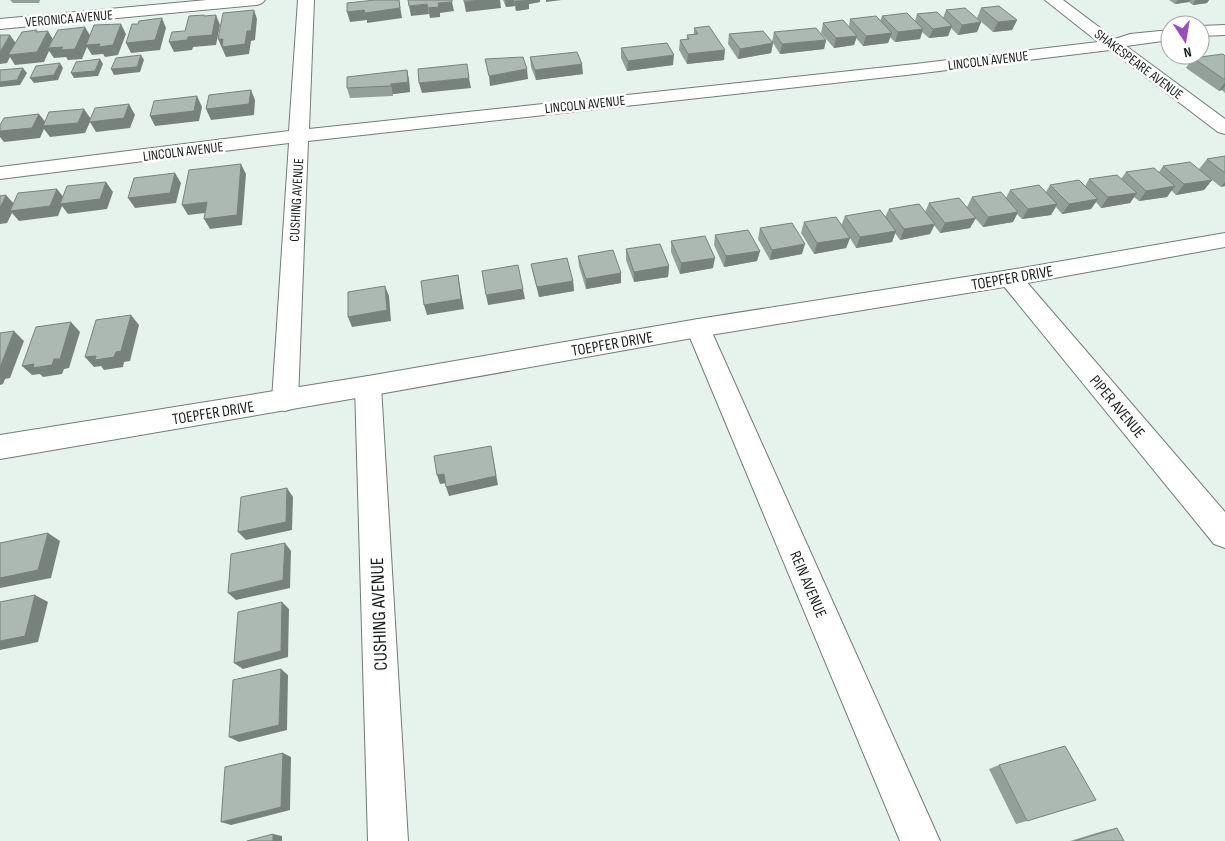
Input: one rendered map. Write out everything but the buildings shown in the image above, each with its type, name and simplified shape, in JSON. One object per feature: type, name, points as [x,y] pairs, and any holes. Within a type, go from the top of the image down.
[{"type":"street","name":"VERONICA AVENUE","points":[[0,24],[257,0]]},
{"type":"street","name":"CUSHING AVENUE","points":[[285,400],[306,0]]},
{"type":"street","name":"SHAKESPEARE AVENUE","points":[[1053,0],[1225,128]]},
{"type":"street","name":"LINCOLN AVENUE","points":[[0,173],[299,136],[914,69],[1113,44],[1130,39],[1160,35]]},
{"type":"street","name":"TOEPFER DRIVE","points":[[0,447],[368,386],[698,328],[1010,278],[1225,240]]},
{"type":"street","name":"PIPER AVENUE","points":[[1010,278],[1225,534]]},
{"type":"street","name":"REIN AVENUE","points":[[698,328],[920,841]]},
{"type":"street","name":"CUSHING AVENUE","points":[[368,386],[388,841]]}]
